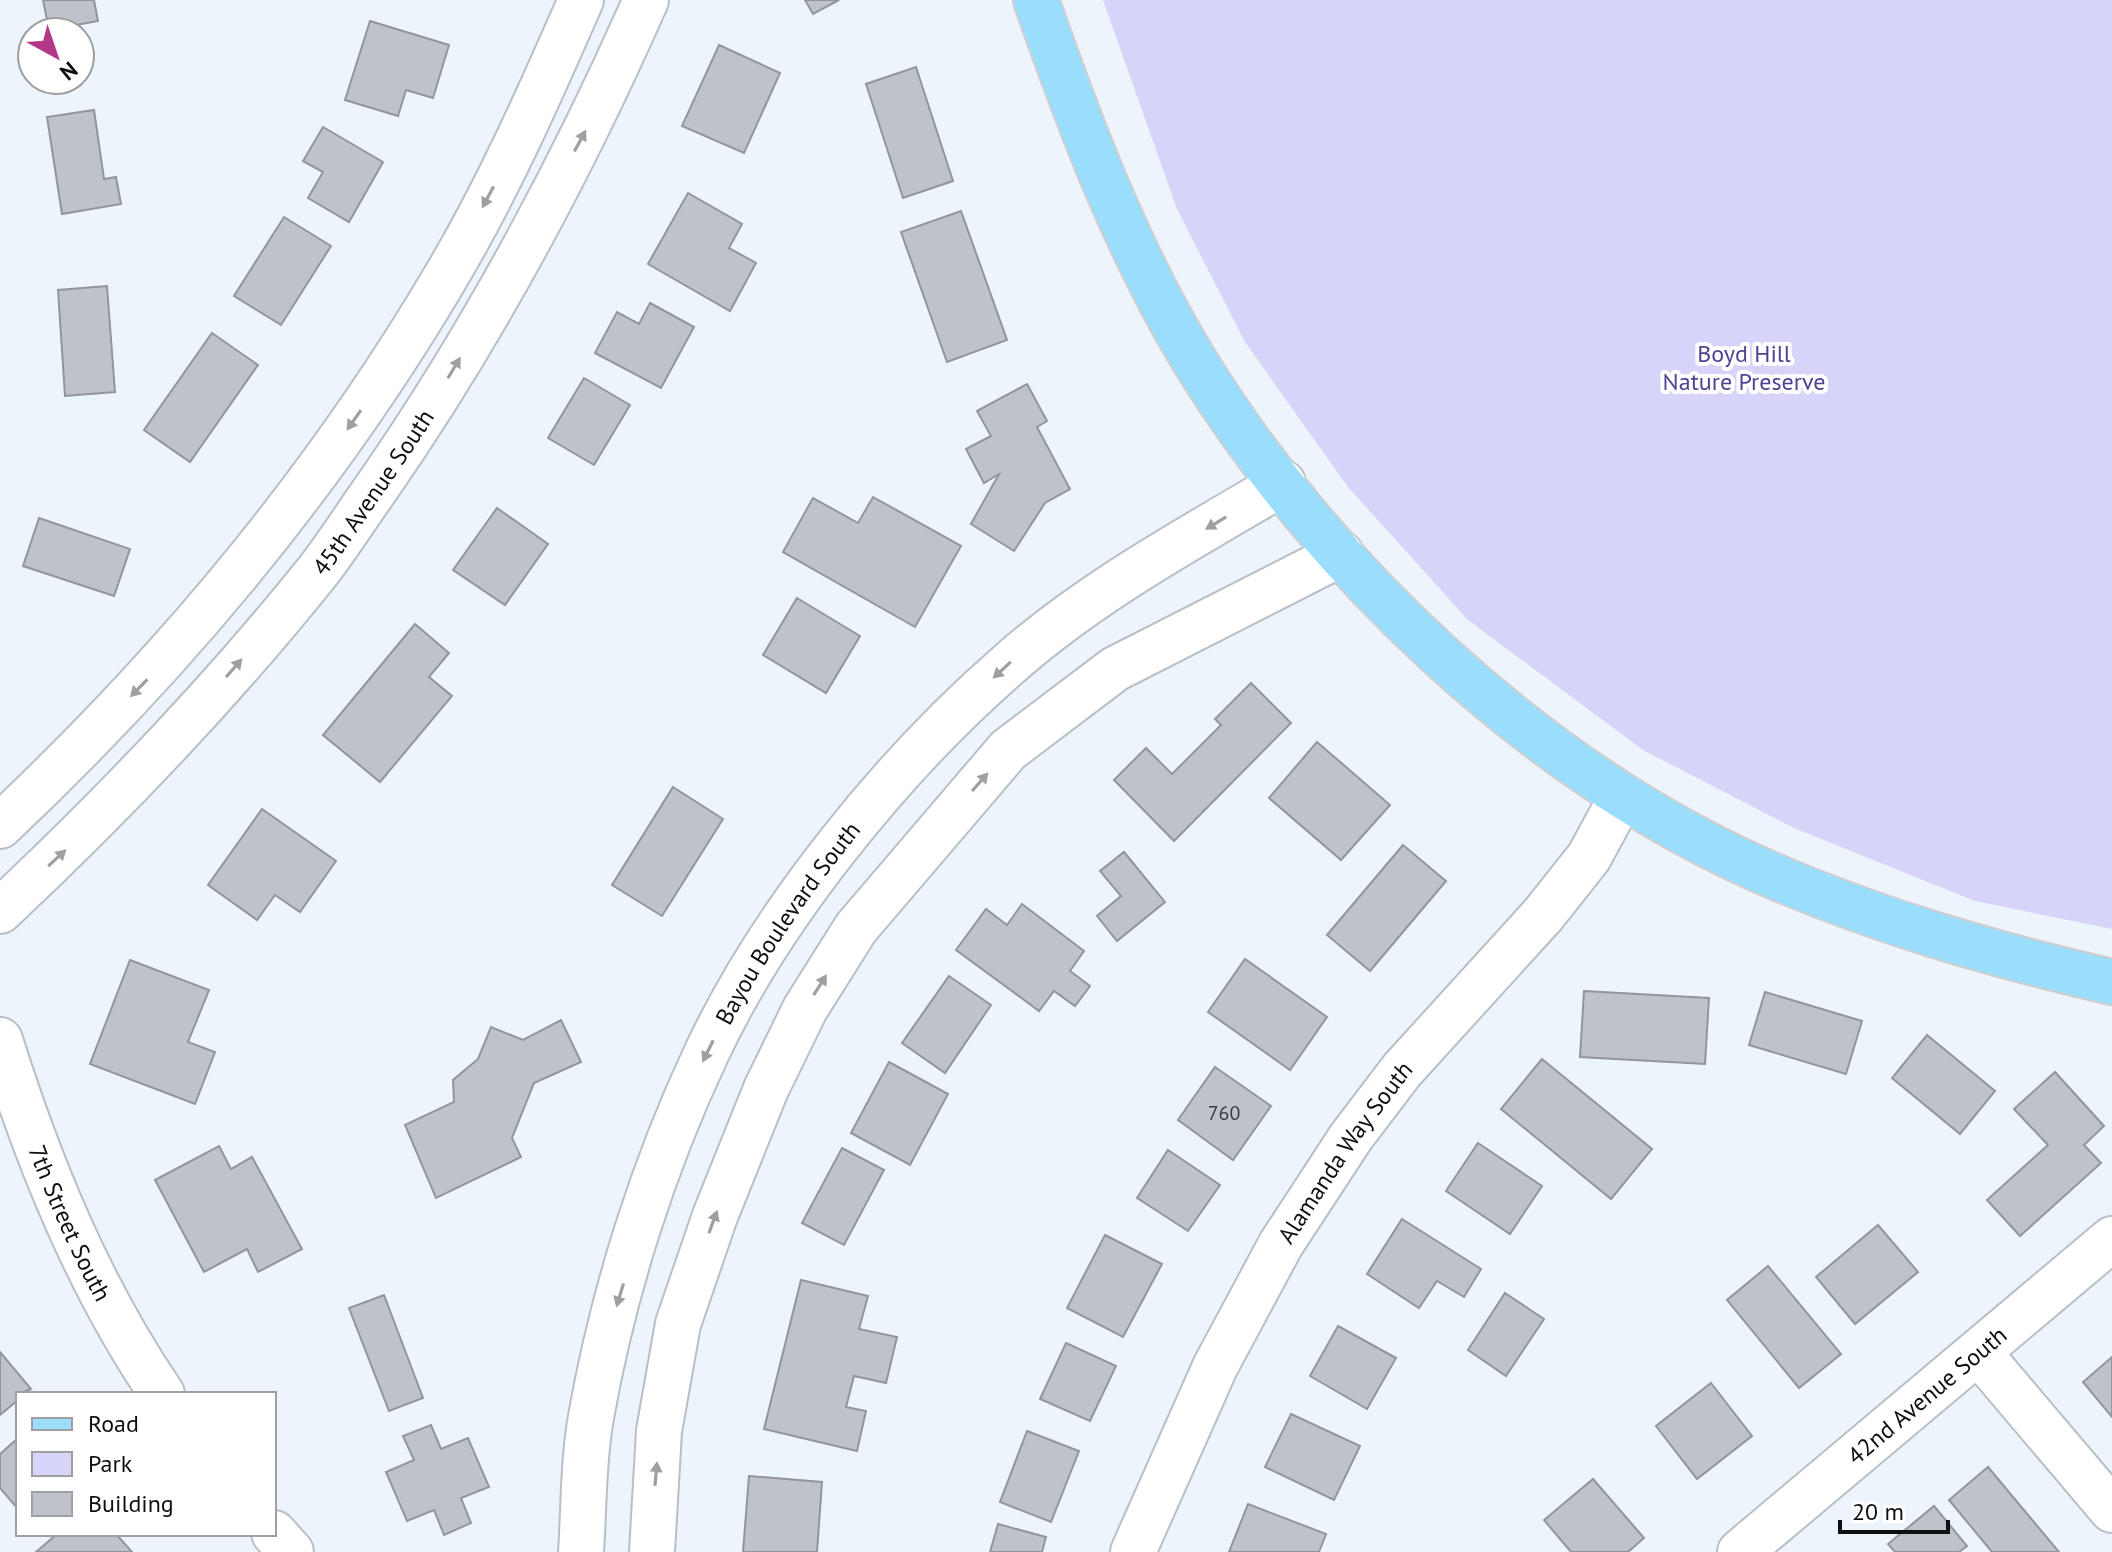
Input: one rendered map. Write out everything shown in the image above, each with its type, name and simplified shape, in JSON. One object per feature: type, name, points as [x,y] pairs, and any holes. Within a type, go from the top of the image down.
[{"type":"main road","points":[[1036,0],[1072,103],[1134,247],[1193,357],[1249,444],[1341,554],[1409,627],[1503,709],[1622,796],[1757,869],[1886,921],[2038,965],[2112,982]]},
{"type":"street","points":[[0,826],[68,762],[178,647],[267,540],[359,414],[446,277],[528,121],[581,0]]},
{"type":"street","name":"45th Avenue South","points":[[0,911],[103,814],[319,569],[418,427],[512,272],[601,101],[646,0]]},
{"type":"street","name":"Bayou Boulevard South","points":[[581,1552],[590,1420],[615,1311],[657,1171],[708,1050],[761,958],[807,889],[866,813],[936,733],[1008,664],[1091,599],[1283,483]]},
{"type":"street","points":[[652,1552],[659,1431],[678,1324],[715,1216],[766,1089],[805,1009],[856,928],[1008,750],[1115,669],[1341,554]]},
{"type":"street","name":"Alamanda Way South","points":[[1133,1552],[1215,1367],[1281,1244],[1351,1137],[1402,1070],[1543,915],[1589,857],[1622,796]]},
{"type":"street","name":"7th Street South","points":[[0,1040],[65,1215],[128,1344],[161,1392]]},
{"type":"street","name":"42nd Avenue South","points":[[1740,1552],[2112,1239]]},
{"type":"street","points":[[1979,1353],[2112,1510]]},
{"type":"street","points":[[276,1535],[291,1552]]},
{"type":"green space","name":"Boyd Hill Nature Preserve","points":[[1103,0],[2112,0],[2112,929],[1975,901],[1794,828],[1643,750],[1468,620],[1348,487],[1245,342],[1177,209]]},
{"type":"building","points":[[43,0],[94,0],[98,21],[96,16],[46,16]]},
{"type":"building","points":[[805,0],[839,0],[813,14]]},
{"type":"building","points":[[370,21],[449,45],[433,98],[406,90],[398,116],[345,100]]},
{"type":"building","points":[[719,45],[780,73],[744,153],[682,126]]},
{"type":"building","points":[[916,67],[953,181],[903,198],[866,84]]},
{"type":"building","points":[[94,110],[104,179],[116,177],[121,204],[62,214],[47,117]]},
{"type":"building","points":[[323,127],[383,162],[349,222],[308,198],[323,172],[303,161]]},
{"type":"building","points":[[688,193],[742,224],[729,248],[756,263],[730,311],[648,264]]},
{"type":"building","points":[[961,211],[1007,340],[947,362],[901,232]]},
{"type":"building","points":[[284,217],[331,246],[281,325],[234,296]]},
{"type":"building","points":[[107,286],[115,392],[65,396],[58,290]]},
{"type":"building","points":[[650,303],[694,327],[661,388],[595,353],[617,312],[639,324]]},
{"type":"building","points":[[212,333],[258,365],[190,462],[144,430]]},
{"type":"building","points":[[584,378],[630,405],[594,465],[548,438]]},
{"type":"building","points":[[1027,384],[1047,421],[1037,427],[1070,489],[1045,503],[1014,551],[971,524],[999,474],[984,483],[966,449],[991,436],[977,411]]},
{"type":"building","points":[[873,497],[961,546],[915,627],[783,552],[813,498],[858,523]]},
{"type":"building","points":[[497,508],[548,544],[505,605],[453,570]]},
{"type":"building","points":[[39,518],[130,549],[114,596],[23,566]]},
{"type":"building","points":[[797,598],[860,636],[826,693],[763,655]]},
{"type":"building","points":[[415,624],[449,653],[429,677],[452,696],[380,782],[323,735]]},
{"type":"building","points":[[1251,683],[1291,723],[1174,841],[1114,780],[1146,748],[1172,774],[1221,725],[1215,719]]},
{"type":"building","points":[[1317,742],[1390,805],[1341,860],[1269,798]]},
{"type":"building","points":[[673,787],[723,819],[662,916],[612,885]]},
{"type":"building","points":[[262,809],[336,861],[300,912],[275,895],[257,920],[208,885]]},
{"type":"building","points":[[1403,845],[1446,881],[1370,971],[1327,935]]},
{"type":"building","points":[[1124,852],[1165,902],[1117,941],[1097,916],[1121,896],[1100,871]]},
{"type":"building","points":[[1022,904],[1084,951],[1070,971],[1090,986],[1075,1006],[1054,991],[1039,1011],[956,950],[986,909],[1007,925]]},
{"type":"building","points":[[1245,959],[1327,1017],[1290,1070],[1208,1012]]},
{"type":"building","points":[[130,960],[209,990],[188,1042],[215,1052],[195,1104],[90,1064]]},
{"type":"building","points":[[949,976],[991,1005],[945,1073],[902,1043]]},
{"type":"building","points":[[1584,991],[1709,998],[1705,1064],[1580,1057]]},
{"type":"building","points":[[1765,992],[1862,1021],[1846,1074],[1749,1045]]},
{"type":"building","points":[[561,1020],[581,1062],[534,1083],[512,1138],[521,1157],[436,1198],[405,1125],[454,1102],[453,1080],[478,1059],[491,1027],[523,1040]]},
{"type":"building","points":[[1927,1035],[1995,1091],[1960,1134],[1892,1078]]},
{"type":"building","points":[[1542,1059],[1652,1149],[1611,1199],[1501,1109]]},
{"type":"building","points":[[889,1062],[948,1094],[910,1165],[851,1133]]},
{"type":"building","points":[[1215,1067],[1271,1106],[1233,1160],[1178,1120]]},
{"type":"building","points":[[2055,1072],[2104,1126],[2084,1145],[2101,1163],[2020,1236],[1987,1200],[2048,1145],[2014,1109]]},
{"type":"building","points":[[1478,1143],[1542,1186],[1510,1234],[1446,1191]]},
{"type":"building","points":[[219,1146],[231,1169],[252,1157],[302,1249],[258,1272],[247,1249],[204,1272],[155,1180]]},
{"type":"building","points":[[842,1148],[884,1170],[844,1245],[802,1223]]},
{"type":"building","points":[[1168,1150],[1220,1185],[1188,1231],[1137,1198]]},
{"type":"building","points":[[1402,1219],[1481,1269],[1464,1297],[1437,1281],[1419,1308],[1367,1274]]},
{"type":"building","points":[[1878,1225],[1918,1272],[1855,1324],[1816,1277]]},
{"type":"building","points":[[1105,1235],[1162,1264],[1123,1337],[1067,1308]]},
{"type":"building","points":[[1768,1266],[1841,1354],[1799,1388],[1727,1300]]},
{"type":"building","points":[[801,1280],[868,1296],[859,1329],[897,1337],[886,1383],[854,1376],[846,1407],[866,1411],[857,1451],[764,1429]]},
{"type":"building","points":[[1505,1293],[1544,1319],[1506,1376],[1468,1350]]},
{"type":"building","points":[[384,1295],[423,1398],[389,1411],[349,1308]]},
{"type":"building","points":[[1338,1326],[1396,1358],[1367,1409],[1310,1376]]},
{"type":"building","points":[[1066,1343],[1116,1366],[1090,1421],[1040,1399]]},
{"type":"building","points":[[0,1352],[31,1389],[16,1392],[16,1402],[0,1415]]},
{"type":"building","points":[[2112,1357],[2112,1417],[2083,1382]]},
{"type":"building","points":[[1711,1383],[1752,1436],[1697,1479],[1656,1426]]},
{"type":"building","points":[[1291,1414],[1360,1446],[1334,1500],[1265,1467]]},
{"type":"building","points":[[431,1425],[441,1449],[468,1438],[489,1487],[461,1498],[471,1523],[444,1535],[434,1510],[407,1521],[386,1472],[414,1460],[403,1436]]},
{"type":"building","points":[[1027,1431],[1079,1451],[1051,1522],[1000,1502]]},
{"type":"building","points":[[16,1440],[16,1507],[0,1488],[0,1454]]},
{"type":"building","points":[[1988,1467],[2059,1552],[1992,1552],[1949,1500]]},
{"type":"building","points":[[749,1476],[822,1482],[817,1552],[743,1552]]},
{"type":"building","points":[[1593,1479],[1644,1538],[1628,1552],[1571,1552],[1544,1520]]},
{"type":"building","points":[[1248,1504],[1326,1534],[1319,1552],[1229,1552]]},
{"type":"building","points":[[1934,1506],[1967,1546],[1959,1552],[1895,1552],[1888,1544]]},
{"type":"building","points":[[998,1524],[1046,1537],[1042,1552],[990,1552]]},
{"type":"building","points":[[55,1536],[118,1536],[132,1552],[36,1552]]}]
